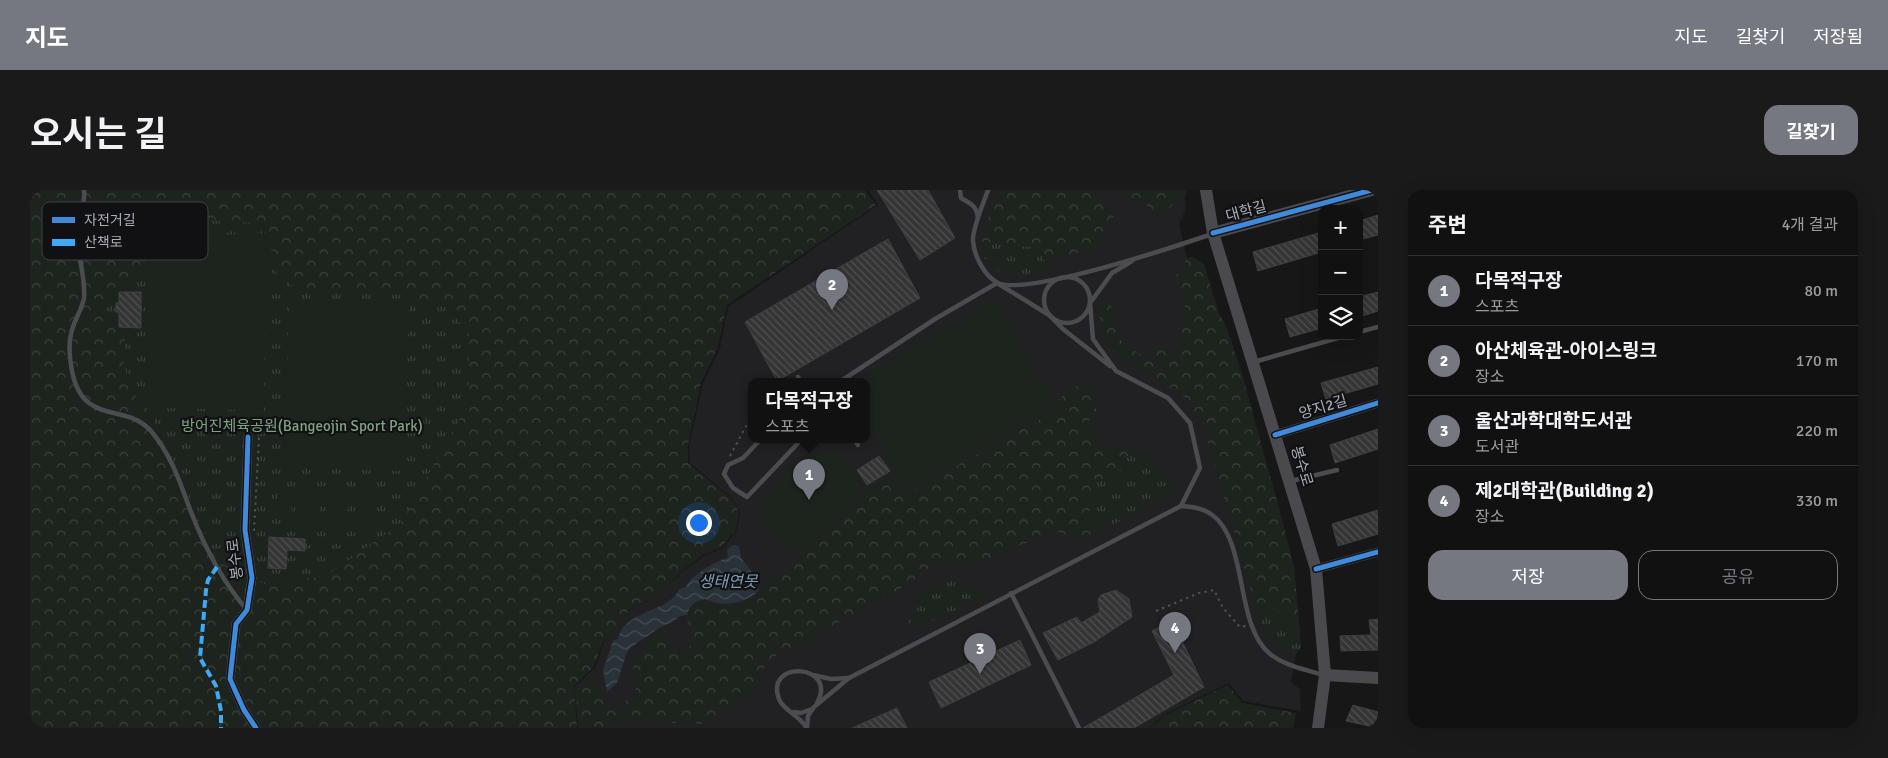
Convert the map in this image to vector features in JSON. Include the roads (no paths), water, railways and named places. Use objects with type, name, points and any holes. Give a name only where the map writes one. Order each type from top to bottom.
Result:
[{"type":"main road","name":"봉수로","points":[[1206,190],[1213,233],[1316,569],[1325,675],[1318,728]]},
{"type":"main road","name":"대학길","points":[[1213,233],[1372,190]]},
{"type":"main road","points":[[1325,675],[1378,678]]},
{"type":"street","name":"양지2길","points":[[1275,435],[1378,404]]},
{"type":"street","name":"봉수로","points":[[248,436],[245,530],[252,578],[247,610],[236,624],[230,679],[244,710],[256,728]]},
{"type":"street","points":[[1316,569],[1378,552]]},
{"type":"lane","points":[[960,190],[960,198],[972,204],[977,210],[978,222]]},
{"type":"lane","points":[[988,190],[972,240],[982,267],[997,282],[1062,323],[1077,321],[1088,311],[1090,303],[1112,273],[1132,261],[1213,233]]},
{"type":"lane","points":[[80,260],[84,299],[70,335],[72,372],[78,390],[87,402],[96,408],[133,420],[149,429],[159,441],[179,476],[206,545],[227,586],[247,610]]},
{"type":"lane","points":[[794,712],[801,713],[814,707],[849,678],[1181,506],[1200,468],[1190,423],[1168,398],[1116,371],[1063,329],[1049,315],[1044,301],[1045,293],[1054,281],[1108,264],[1132,261]]},
{"type":"lane","points":[[846,378],[926,325],[997,282],[1015,286],[1062,278],[1077,279],[1088,290],[1092,339],[1116,371]]},
{"type":"lane","points":[[1363,331],[1378,327]]},
{"type":"lane","points":[[1253,362],[1331,340]]},
{"type":"lane","points":[[757,443],[743,458],[728,465],[724,474],[733,488],[747,497],[798,443]]},
{"type":"lane","points":[[1289,482],[1336,470]]},
{"type":"lane","points":[[1181,506],[1210,514],[1224,527],[1231,543],[1257,639],[1269,653],[1286,664],[1325,675]]},
{"type":"lane","points":[[1011,593],[1079,728]]},
{"type":"lane","points":[[813,675],[820,687],[821,694],[808,716],[807,728],[794,712],[782,704],[778,690],[779,683],[783,678],[794,671],[801,670],[831,679],[849,678]]},
{"type":"water","name":"생태연못","points":[[733,545],[739,546],[741,558],[750,569],[759,590],[747,599],[733,603],[711,602],[705,599],[695,602],[687,615],[680,616],[671,623],[662,626],[630,648],[617,683],[607,692],[603,670],[613,641],[618,639],[622,629],[638,616],[667,603],[679,589],[686,587],[704,569],[728,557],[727,550]]},
{"type":"place","name":"아산체육관-아이스링크","points":[[832,310]]},
{"type":"place","name":"다목적구장","points":[[809,500]]},
{"type":"place","name":"제2대학관(Building 2)","points":[[1175,653]]},
{"type":"place","name":"울산과학대학도서관","points":[[980,674]]},
{"type":"park label","name":"방어진체육공원(Bangeojin Sport Park)","points":[[302,426]]}]
